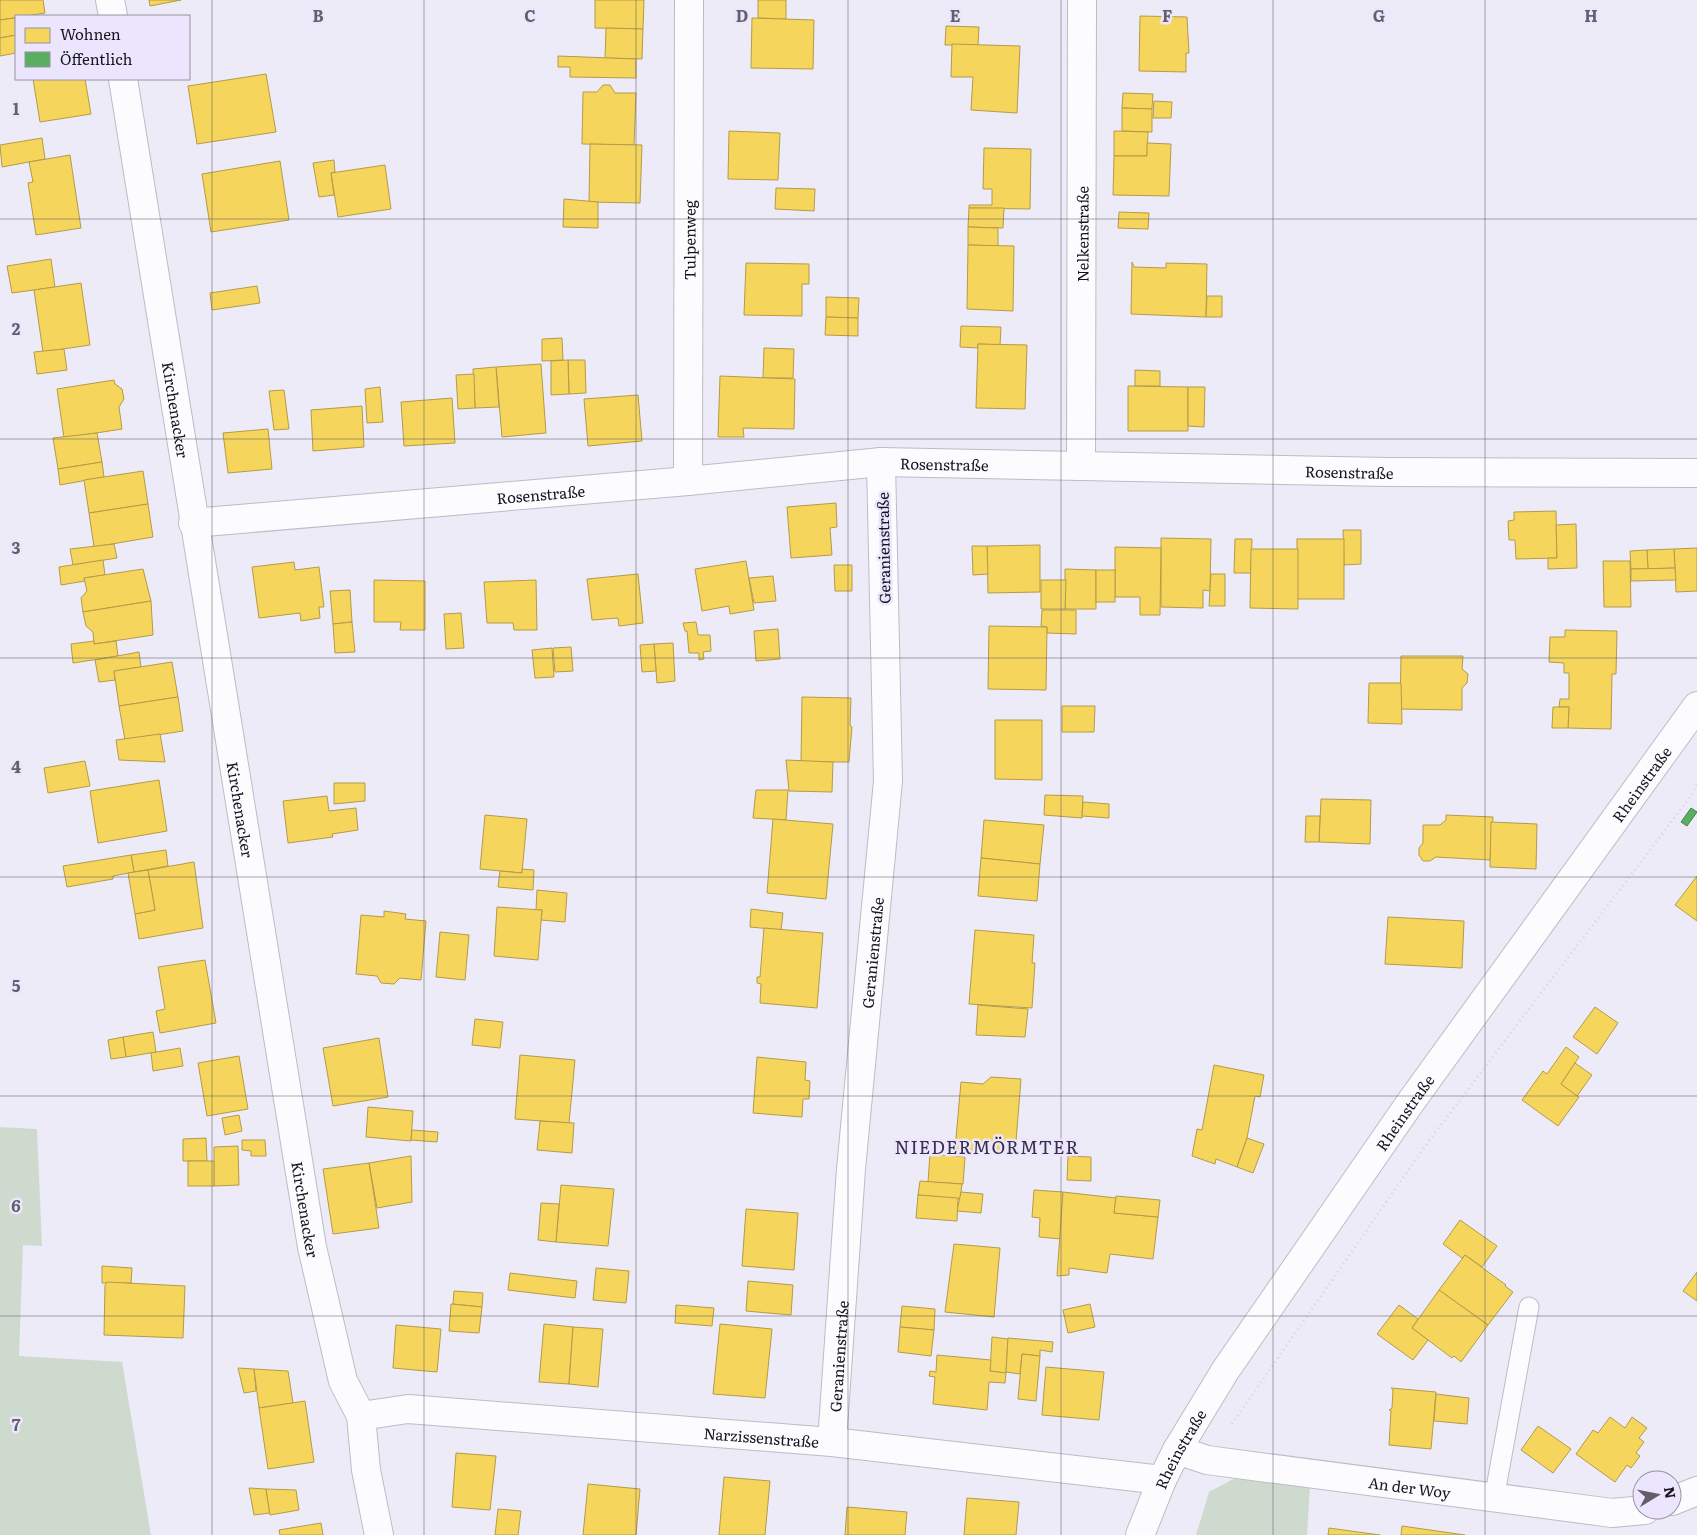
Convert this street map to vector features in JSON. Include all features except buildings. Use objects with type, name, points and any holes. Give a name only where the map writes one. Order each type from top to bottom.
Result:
[{"type":"street","points":[[110,0],[113,15]]},
{"type":"street","name":"Tulpenweg","points":[[688,481],[689,0]]},
{"type":"street","name":"Nelkenstraße","points":[[1081,466],[1082,0]]},
{"type":"street","name":"Kirchenacker","points":[[123,80],[193,523],[312,1247],[343,1381],[360,1416],[366,1470],[379,1535]]},
{"type":"street","name":"Rosenstraße","points":[[193,523],[688,481],[881,462],[1388,472],[1697,473]]},
{"type":"street","name":"Geranienstraße","points":[[832,1442],[851,1169],[888,781],[881,462]]},
{"type":"street","name":"Rheinstraße","points":[[1140,1535],[1162,1480],[1177,1450],[1225,1371],[1410,1103],[1697,706]]},
{"type":"street","name":"Narzissenstraße","points":[[360,1416],[408,1409],[832,1442],[1162,1480]]},
{"type":"street","name":"An der Woy","points":[[1177,1450],[1207,1460],[1494,1499],[1612,1513],[1632,1511]]},
{"type":"street","points":[[1682,1497],[1697,1490]]},
{"type":"lane","points":[[1494,1499],[1529,1307]]},
{"type":"path","points":[[1207,1460],[1428,1142],[1691,796],[1697,783]]},
{"type":"shaded area","points":[[0,1127],[37,1129],[42,1246],[23,1245],[19,1356],[122,1362],[151,1535],[0,1535]]},
{"type":"shaded area","points":[[1237,1477],[1310,1487],[1307,1535],[1196,1535],[1209,1492]]},
{"type":"district","name":"NIEDERMÖRMTER","points":[[987,1146]]}]
